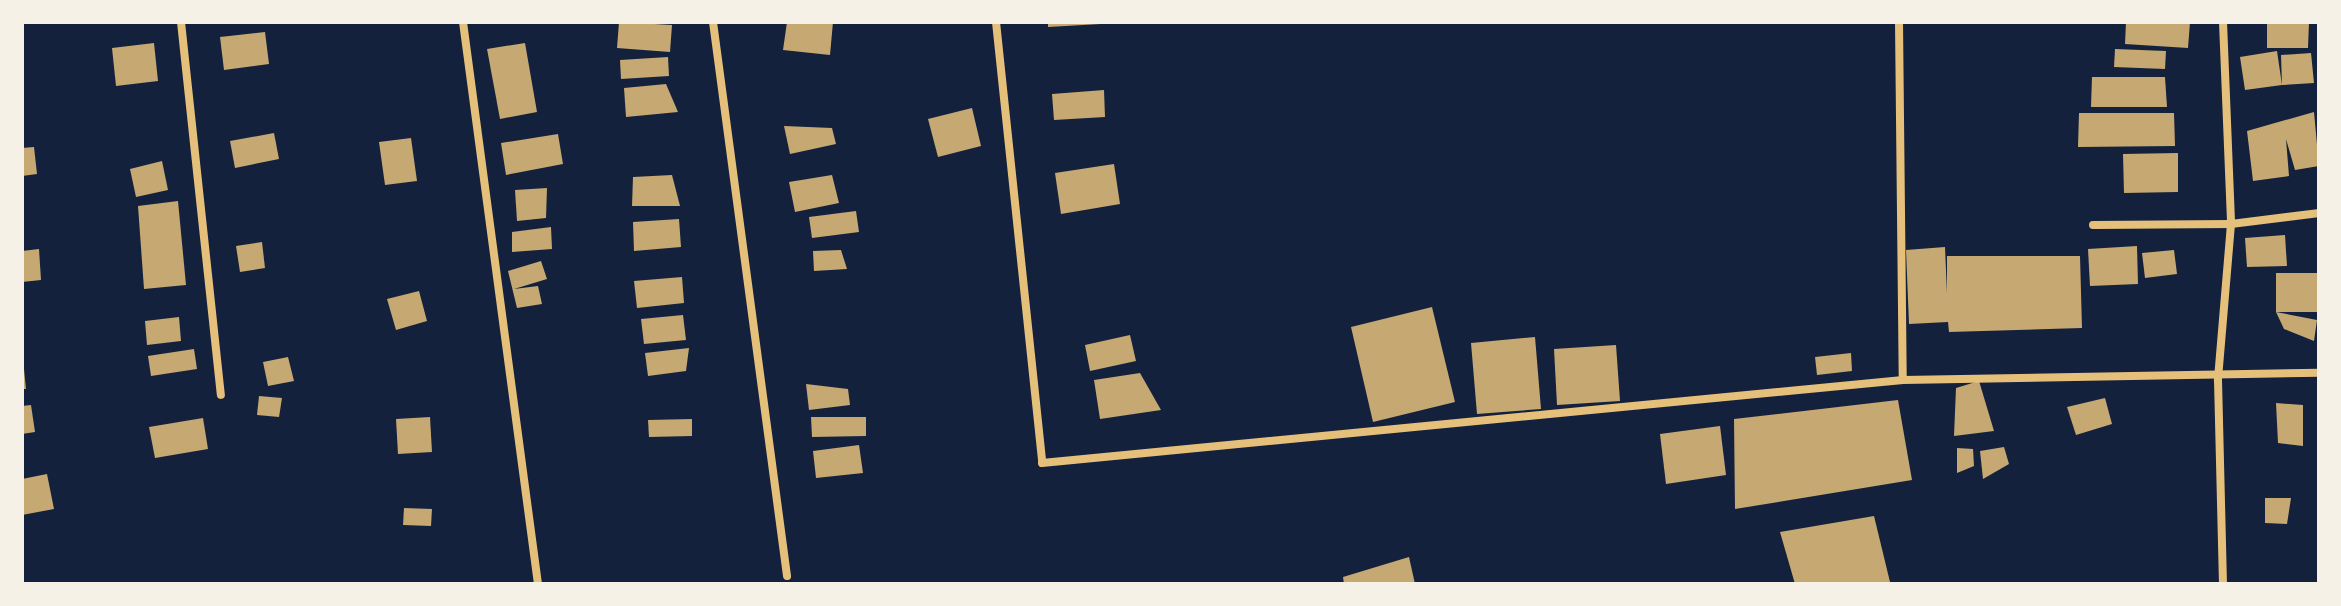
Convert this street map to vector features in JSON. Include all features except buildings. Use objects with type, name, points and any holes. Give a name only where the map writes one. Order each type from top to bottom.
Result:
[{"type":"street","points":[[181,22],[221,395]]},
{"type":"street","points":[[463,22],[538,584]]},
{"type":"street","points":[[713,22],[787,576]]},
{"type":"street","points":[[996,22],[1042,463],[1903,380],[2218,380],[2319,373]]},
{"type":"street","points":[[1899,22],[1903,380]]},
{"type":"street","points":[[2223,22],[2231,224],[2218,380],[2223,584]]},
{"type":"street","points":[[2093,225],[2231,224],[2319,213]]}]
